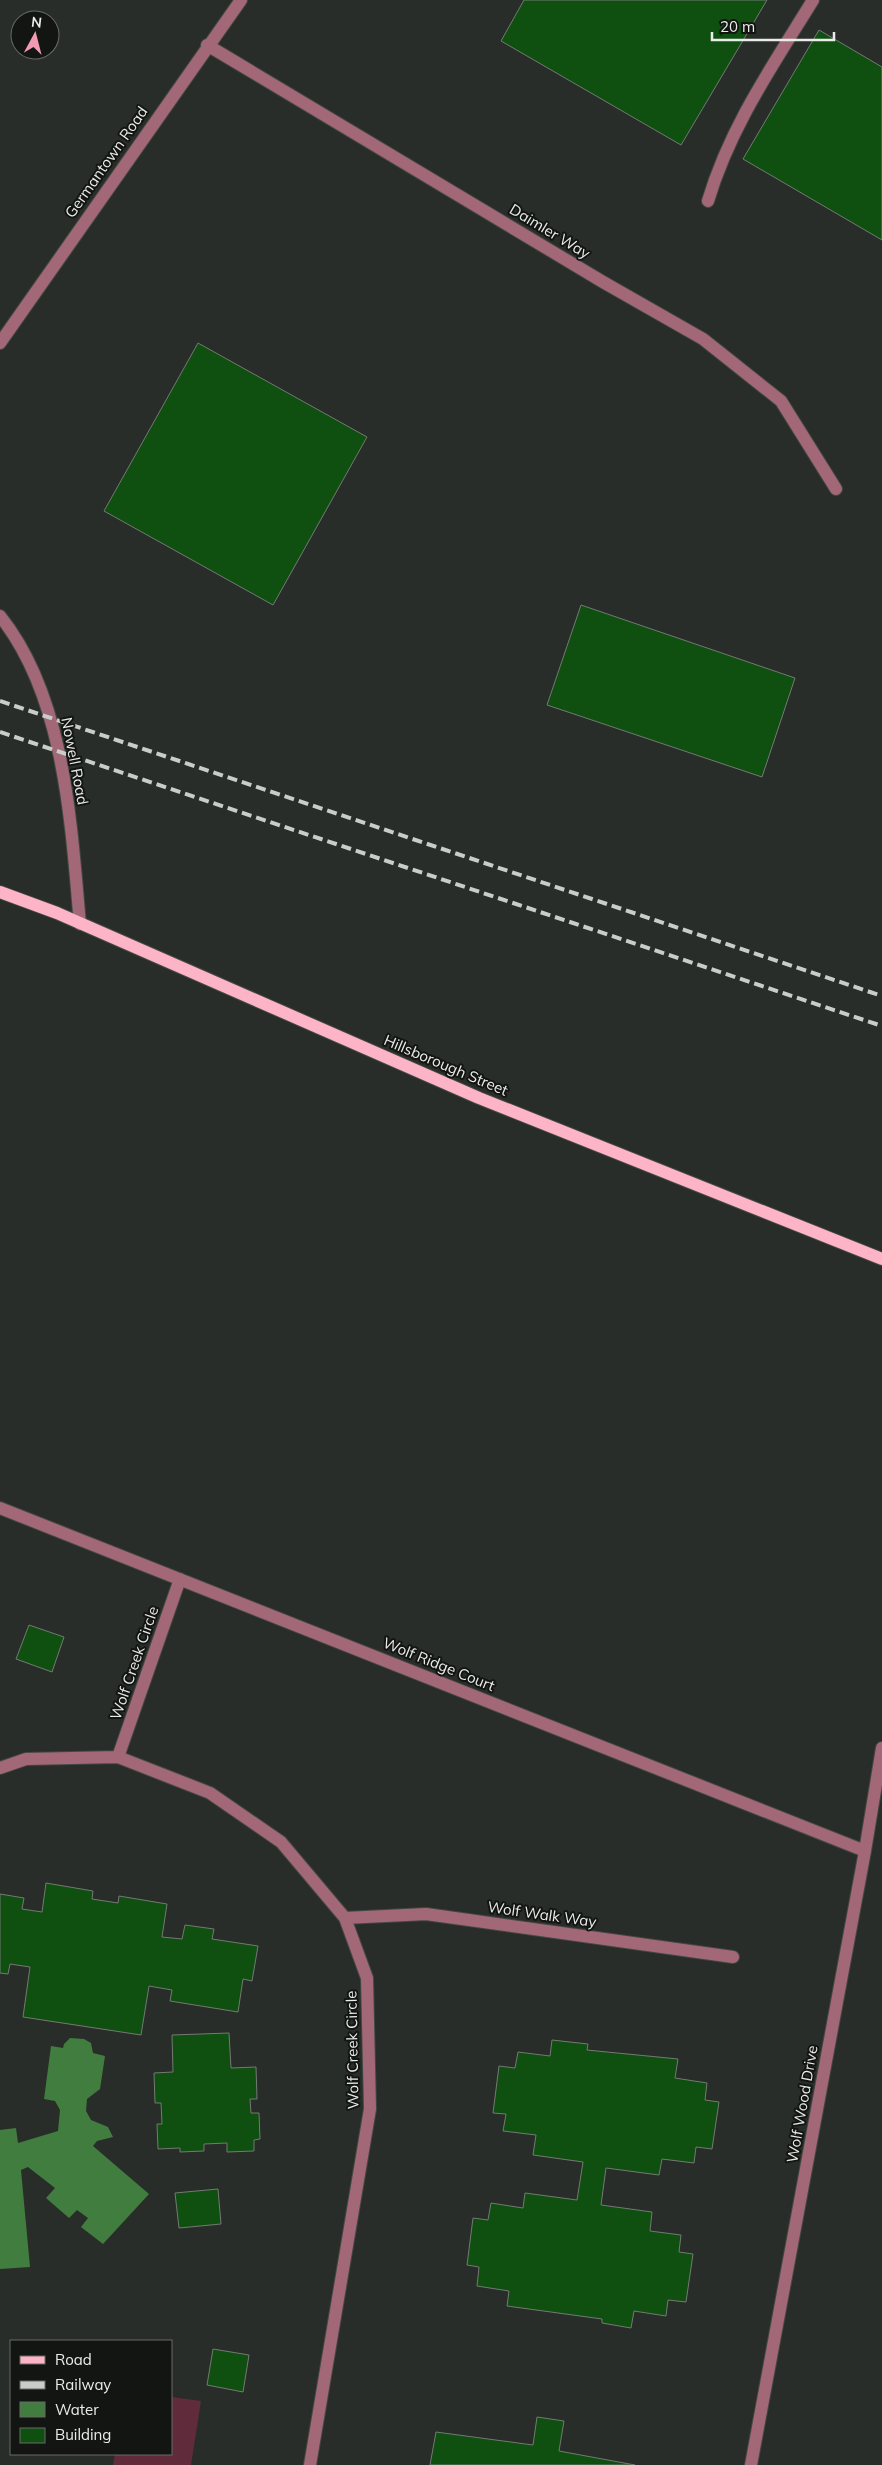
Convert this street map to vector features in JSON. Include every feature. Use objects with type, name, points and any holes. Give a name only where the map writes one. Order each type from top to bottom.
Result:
[{"type":"main road","name":"Hillsborough Street","points":[[0,892],[80,924],[479,1098],[882,1259]]},
{"type":"street","name":"Germantown Road","points":[[0,343],[241,0]]},
{"type":"street","points":[[708,202],[717,171],[748,103],[813,0]]},
{"type":"street","name":"Daimler Way","points":[[207,46],[703,339],[780,401],[836,489]]},
{"type":"street","name":"Nowell Road","points":[[0,616],[23,648],[33,669],[50,718],[73,837],[80,924]]},
{"type":"street","name":"Wolf Ridge Court","points":[[0,1508],[865,1850]]},
{"type":"street","name":"Wolf Creek Circle","points":[[118,1757],[180,1580]]},
{"type":"street","name":"Wolf Wood Drive","points":[[751,2465],[865,1850],[882,1748]]},
{"type":"street","name":"Wolf Creek Circle","points":[[0,1768],[26,1759],[118,1757],[210,1793],[280,1842],[345,1918],[367,1978],[370,2109],[310,2465]]},
{"type":"street","name":"Wolf Walk Way","points":[[345,1918],[426,1914],[733,1957]]},
{"type":"shaded area","points":[[172,2397],[201,2401],[191,2465],[113,2465],[115,2455],[172,2455]]},
{"type":"water","points":[[70,2038],[84,2039],[91,2043],[93,2053],[105,2056],[100,2089],[87,2099],[86,2111],[91,2120],[108,2127],[113,2137],[97,2141],[93,2146],[149,2194],[103,2244],[81,2227],[88,2218],[77,2210],[69,2218],[46,2198],[55,2188],[28,2167],[21,2170],[30,2267],[0,2269],[0,2130],[16,2128],[18,2143],[58,2131],[60,2110],[55,2101],[44,2099],[51,2046],[63,2048]]},
{"type":"building","points":[[524,0],[767,0],[681,145],[501,41]]},
{"type":"building","points":[[819,30],[882,67],[882,240],[743,159]]},
{"type":"building","points":[[198,343],[367,437],[273,605],[104,511]]},
{"type":"building","points":[[581,605],[795,678],[762,777],[547,705]]},
{"type":"building","points":[[29,1625],[64,1637],[52,1672],[16,1659]]},
{"type":"building","points":[[46,1883],[93,1891],[92,1899],[118,1903],[119,1896],[167,1904],[162,1937],[182,1939],[185,1925],[214,1929],[212,1939],[258,1946],[252,1981],[243,1979],[238,2012],[170,2001],[172,1990],[149,1986],[141,2035],[23,2017],[30,1967],[10,1964],[8,1974],[0,1973],[0,1894],[24,1898],[22,1909],[42,1912]]},
{"type":"building","points":[[229,2033],[231,2068],[256,2067],[257,2099],[250,2099],[251,2113],[259,2113],[260,2139],[254,2140],[254,2151],[227,2152],[227,2143],[204,2144],[204,2151],[180,2152],[180,2148],[158,2149],[157,2124],[162,2124],[161,2103],[155,2103],[154,2073],[173,2072],[172,2035]]},
{"type":"building","points":[[552,2040],[588,2044],[587,2050],[678,2059],[675,2078],[707,2083],[705,2100],[719,2102],[712,2149],[696,2147],[694,2163],[662,2159],[659,2175],[606,2168],[601,2205],[652,2212],[650,2231],[681,2235],[679,2252],[693,2254],[686,2302],[668,2300],[666,2316],[634,2311],[631,2328],[602,2323],[602,2319],[507,2306],[509,2291],[477,2286],[479,2267],[467,2265],[473,2218],[488,2220],[491,2203],[523,2208],[525,2193],[577,2200],[583,2162],[533,2155],[536,2135],[503,2131],[506,2114],[493,2113],[499,2066],[515,2068],[518,2052],[550,2056]]},
{"type":"building","points":[[218,2189],[221,2224],[179,2228],[175,2193]]},
{"type":"building","points":[[213,2349],[249,2355],[243,2392],[207,2385]]},
{"type":"building","points":[[537,2417],[564,2421],[559,2451],[635,2465],[430,2465],[436,2432],[533,2445]]},
{"type":"railway","points":[[0,701],[882,996]]},
{"type":"railway","points":[[0,732],[882,1026]]}]
